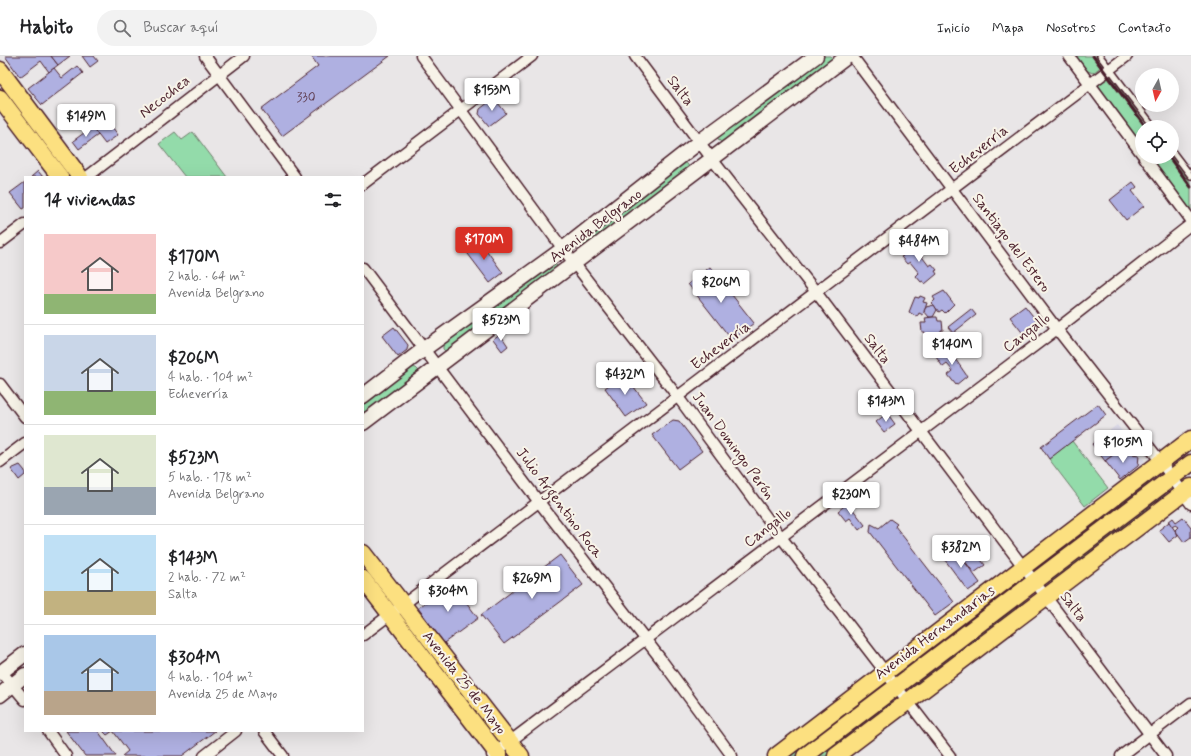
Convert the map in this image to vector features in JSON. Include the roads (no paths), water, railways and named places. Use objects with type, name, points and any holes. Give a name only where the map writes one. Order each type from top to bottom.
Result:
[{"type":"main road","name":"Avenida Belgrano","points":[[364,395],[424,349],[563,249],[699,142],[816,56]]},
{"type":"main road","name":"Avenida Belgrano","points":[[364,422],[848,56]]},
{"type":"main road","points":[[0,70],[79,176]]},
{"type":"main road","points":[[0,98],[59,176]]},
{"type":"main road","name":"Avenida Hernandarias","points":[[776,756],[886,670],[1024,567],[1191,439]]},
{"type":"main road","name":"Avenida Hernandarias","points":[[805,756],[1191,463]]},
{"type":"main road","points":[[836,756],[1046,596],[1188,495]]},
{"type":"main road","name":"Avenida 25 de Mayo","points":[[364,555],[396,610],[495,755]]},
{"type":"main road","name":"Avenida 25 de Mayo","points":[[364,580],[396,610],[510,741],[520,756]]},
{"type":"main road","points":[[0,672],[24,655]]},
{"type":"main road","points":[[0,695],[24,677]]},
{"type":"street","points":[[205,56],[220,74],[294,176]]},
{"type":"street","name":"Necochea","points":[[88,176],[244,56]]},
{"type":"street","name":"Juan Domingo Perón","points":[[421,56],[563,249],[678,397],[782,537],[886,670],[950,756]]},
{"type":"street","points":[[364,183],[532,56]]},
{"type":"street","name":"Salta","points":[[635,56],[712,159],[816,292],[1166,756]]},
{"type":"street","name":"Santiago del Estero","points":[[852,56],[1057,329],[1172,477],[1188,495]]},
{"type":"street","points":[[1069,56],[1135,145]]},
{"type":"street","name":"Echeverría","points":[[364,634],[1127,56]]},
{"type":"street","points":[[1149,164],[1191,220]]},
{"type":"street","name":"Cangallo","points":[[495,755],[510,741],[1057,329],[1191,224]]},
{"type":"street","points":[[0,243],[24,225]]},
{"type":"street","name":"Julio Argentino Roca","points":[[364,269],[732,756]]},
{"type":"street","points":[[0,384],[24,416]]},
{"type":"street","points":[[0,462],[24,444]]},
{"type":"street","points":[[0,672],[13,684],[24,699]]},
{"type":"street","points":[[1121,756],[1191,703]]},
{"type":"street","points":[[49,732],[66,756]]},
{"type":"street","points":[[204,756],[235,732]]},
{"type":"street","points":[[265,732],[283,756]]},
{"type":"lane","points":[[1100,56],[1149,120]]},
{"type":"lane","points":[[1179,160],[1191,176]]},
{"type":"railway","points":[[1093,56],[1141,120]]},
{"type":"railway","points":[[1174,164],[1191,187]]}]
